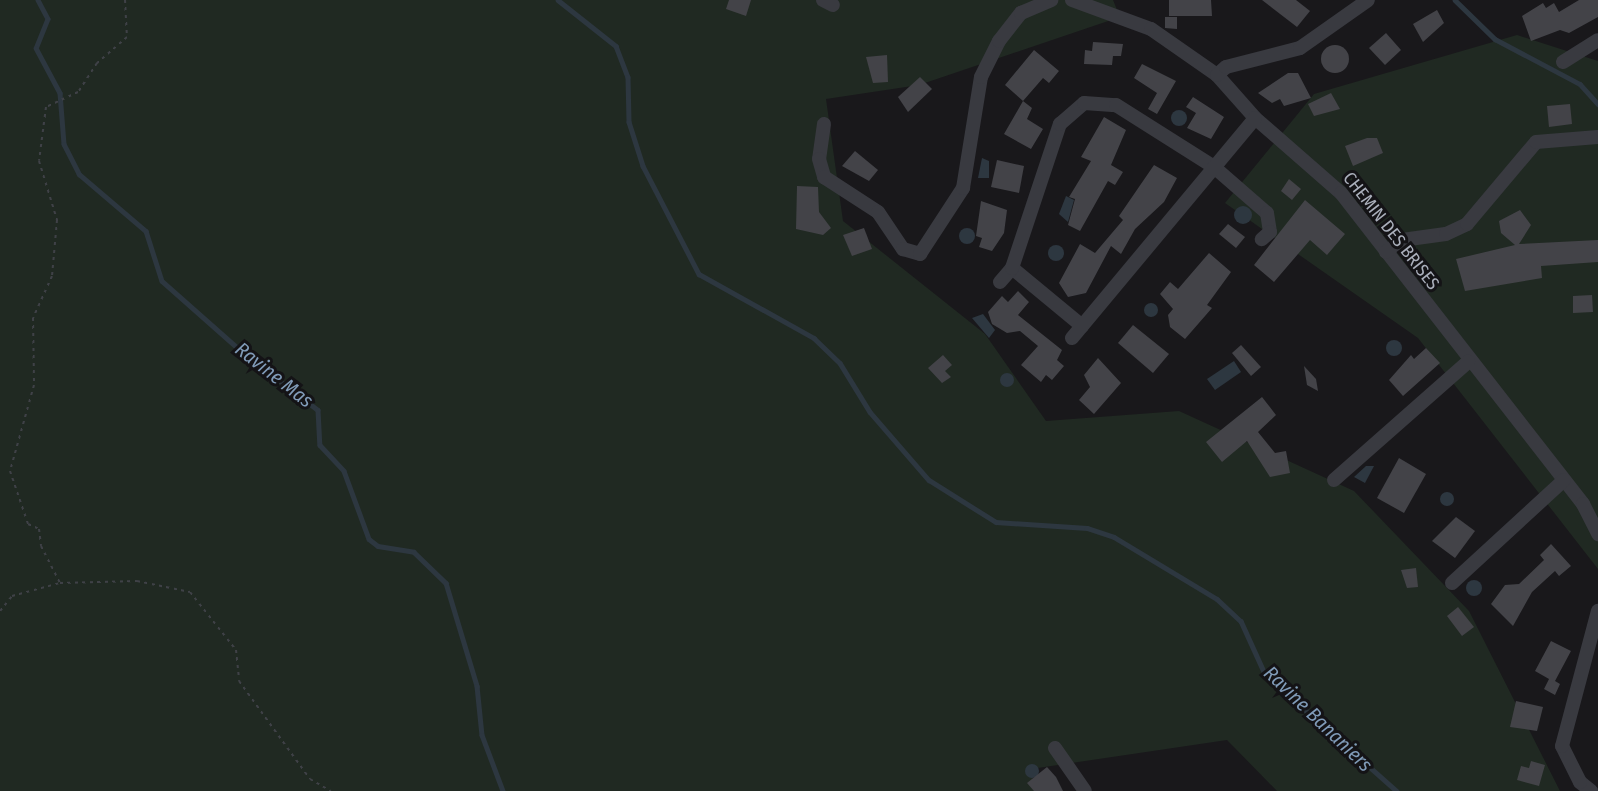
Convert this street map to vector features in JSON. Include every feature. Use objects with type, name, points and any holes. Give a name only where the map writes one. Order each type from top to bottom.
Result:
[{"type":"street","points":[[824,124],[819,159],[824,177],[878,212],[903,249],[921,254],[963,189],[981,77],[999,41],[1021,13],[1051,0]]},
{"type":"street","name":"CHEMIN DES BRISES","points":[[1072,0],[1115,6],[1217,75],[1255,118],[1341,193],[1468,362],[1564,480],[1598,534]]},
{"type":"street","points":[[1217,75],[1226,67],[1300,48],[1368,0]]},
{"type":"street","points":[[1563,62],[1598,40]]},
{"type":"street","points":[[1000,282],[1012,268],[1056,132],[1065,116],[1084,103],[1116,105],[1214,167],[1267,213],[1270,232],[1262,239]]},
{"type":"street","points":[[1072,338],[1255,118]]},
{"type":"street","points":[[1386,252],[1402,240],[1446,234],[1467,224],[1536,142],[1598,137]]},
{"type":"street","points":[[1012,268],[1082,326]]},
{"type":"street","points":[[1334,480],[1468,362]]},
{"type":"street","points":[[1452,583],[1564,480]]},
{"type":"street","points":[[1591,791],[1580,782],[1562,746],[1598,611]]},
{"type":"street","points":[[1055,748],[1085,791]]},
{"type":"path","points":[[60,583],[41,546],[39,529],[28,524],[10,471],[34,385],[33,318],[52,276],[57,220],[39,161],[46,107],[78,92],[97,63],[127,37],[125,0]]},
{"type":"path","points":[[0,611],[12,596],[60,583],[137,581],[190,592],[236,650],[239,681],[310,779],[331,791]]},
{"type":"shaded area","points":[[0,0],[1113,0],[1120,17],[919,85],[826,99],[843,221],[985,334],[1046,421],[1179,411],[1354,491],[1469,611],[1560,791],[1277,791],[1227,740],[1031,769],[1035,791],[0,791]]},
{"type":"shaded area","points":[[1517,35],[1598,61],[1598,569],[1418,338],[1225,203],[1314,94]]},
{"type":"shaded area","points":[[1179,110],[1187,118],[1179,126],[1171,118]]},
{"type":"shaded area","points":[[982,158],[989,161],[989,178],[978,178]]},
{"type":"shaded area","points":[[1066,196],[1074,200],[1068,222],[1059,214]]},
{"type":"shaded area","points":[[1239,206],[1247,206],[1252,211],[1250,222],[1239,224],[1234,219],[1234,211]]},
{"type":"shaded area","points":[[967,228],[975,236],[967,244],[959,236]]},
{"type":"shaded area","points":[[1053,245],[1059,245],[1064,253],[1062,259],[1053,261],[1048,256],[1048,250]]},
{"type":"shaded area","points":[[1151,303],[1156,305],[1158,310],[1156,315],[1151,317],[1146,315],[1144,310],[1146,305]]},
{"type":"shaded area","points":[[983,314],[995,330],[989,338],[972,318]]},
{"type":"shaded area","points":[[1391,340],[1397,340],[1402,348],[1400,354],[1391,356],[1386,351],[1386,345]]},
{"type":"shaded area","points":[[1234,361],[1241,372],[1215,390],[1207,379]]},
{"type":"shaded area","points":[[1004,373],[1010,373],[1014,380],[1010,387],[1004,387],[1000,383],[1000,377]]},
{"type":"shaded area","points":[[1366,466],[1374,466],[1365,483],[1354,477]]},
{"type":"shaded area","points":[[1444,492],[1450,492],[1454,499],[1450,506],[1444,506],[1440,502],[1440,496]]},
{"type":"shaded area","points":[[1474,580],[1482,588],[1474,596],[1466,588]]},
{"type":"shaded area","points":[[1029,764],[1035,764],[1039,771],[1035,778],[1029,778],[1025,774],[1025,768]]},
{"type":"building","points":[[729,0],[751,0],[746,16],[726,9]]},
{"type":"building","points":[[1169,0],[1211,0],[1212,16],[1169,16]]},
{"type":"building","points":[[1262,0],[1296,0],[1310,11],[1297,27]]},
{"type":"building","points":[[1579,0],[1598,0],[1598,17],[1569,33],[1560,30],[1531,41],[1522,16],[1543,3],[1546,8],[1554,3],[1559,12]]},
{"type":"building","points":[[1437,10],[1444,23],[1423,42],[1413,24]]},
{"type":"building","points":[[1165,17],[1177,17],[1177,29],[1165,28]]},
{"type":"building","points":[[1386,33],[1401,50],[1385,65],[1369,48]]},
{"type":"building","points":[[1093,42],[1123,44],[1121,56],[1113,56],[1112,65],[1084,64],[1085,50],[1092,51]]},
{"type":"building","points":[[1335,45],[1345,49],[1349,59],[1345,69],[1335,73],[1325,69],[1321,59],[1325,49]]},
{"type":"building","points":[[1034,50],[1059,71],[1049,83],[1043,78],[1023,101],[1005,85]]},
{"type":"building","points":[[887,55],[888,82],[873,83],[866,57]]},
{"type":"building","points":[[1142,64],[1176,81],[1157,114],[1148,109],[1157,93],[1134,78]]},
{"type":"building","points":[[1288,73],[1298,73],[1311,98],[1284,106],[1280,99],[1272,103],[1258,93]]},
{"type":"building","points":[[920,77],[932,89],[908,112],[898,97]]},
{"type":"building","points":[[1331,93],[1340,109],[1314,116],[1308,104]]},
{"type":"building","points":[[1193,97],[1224,117],[1211,139],[1187,128],[1196,113],[1186,107]]},
{"type":"building","points":[[1023,101],[1032,108],[1027,119],[1043,129],[1031,149],[1004,134]]},
{"type":"building","points":[[1570,104],[1572,124],[1549,127],[1547,106]]},
{"type":"building","points":[[1104,117],[1126,130],[1111,165],[1123,172],[1115,185],[1108,181],[1080,231],[1068,225],[1075,199],[1069,197],[1091,161],[1081,157]]},
{"type":"building","points":[[1367,138],[1377,138],[1383,153],[1353,166],[1345,146]]},
{"type":"building","points":[[855,151],[878,170],[869,181],[842,166]]},
{"type":"building","points":[[997,160],[1024,166],[1019,193],[991,187]]},
{"type":"building","points":[[1154,165],[1177,178],[1164,202],[1135,229],[1121,254],[1111,246],[1086,293],[1068,297],[1059,283],[1080,244],[1095,253],[1123,220],[1119,216]]},
{"type":"building","points":[[1289,179],[1301,189],[1292,200],[1281,191]]},
{"type":"building","points":[[797,186],[818,187],[819,212],[831,228],[823,235],[796,229]]},
{"type":"building","points":[[1305,200],[1345,234],[1327,255],[1310,240],[1274,282],[1254,265]]},
{"type":"building","points":[[981,201],[1007,210],[1004,233],[992,251],[979,247],[982,238],[976,236]]},
{"type":"building","points":[[1520,210],[1531,225],[1519,244],[1598,240],[1598,262],[1541,266],[1542,278],[1465,291],[1456,259],[1515,245],[1501,233],[1499,221]]},
{"type":"building","points":[[1228,224],[1245,237],[1236,248],[1219,234]]},
{"type":"building","points":[[864,228],[872,249],[852,256],[843,235]]},
{"type":"building","points":[[1209,253],[1231,272],[1207,305],[1212,308],[1185,339],[1170,327],[1168,315],[1173,309],[1160,294],[1170,282],[1178,289]]},
{"type":"building","points":[[1018,291],[1029,302],[1018,315],[1062,350],[1057,360],[1064,366],[1052,380],[1046,375],[1041,382],[1021,365],[1038,346],[1020,331],[1007,333],[992,324],[988,312],[1002,296],[1008,302]]},
{"type":"building","points":[[1592,295],[1593,312],[1573,313],[1573,296]]},
{"type":"building","points":[[1133,325],[1169,354],[1153,373],[1118,343]]},
{"type":"building","points":[[1241,345],[1261,367],[1251,376],[1232,353]]},
{"type":"building","points":[[1426,348],[1440,363],[1403,396],[1389,380],[1411,355],[1414,359]]},
{"type":"building","points":[[943,355],[952,365],[945,371],[951,377],[942,383],[928,368]]},
{"type":"building","points":[[1098,358],[1121,383],[1094,414],[1079,400],[1090,387],[1084,375]]},
{"type":"building","points":[[1304,366],[1316,379],[1318,391],[1307,385]]},
{"type":"building","points":[[1262,397],[1276,415],[1258,432],[1275,453],[1286,451],[1290,473],[1270,477],[1247,441],[1222,462],[1206,442]]},
{"type":"building","points":[[1399,458],[1426,474],[1404,513],[1377,498]]},
{"type":"building","points":[[1456,517],[1475,531],[1455,558],[1432,541]]},
{"type":"building","points":[[1551,544],[1571,566],[1559,576],[1555,571],[1532,592],[1513,626],[1491,604],[1505,585],[1519,584],[1544,560],[1540,555]]},
{"type":"building","points":[[1416,568],[1418,587],[1407,588],[1401,570]]},
{"type":"building","points":[[1458,607],[1474,627],[1462,636],[1447,616]]},
{"type":"building","points":[[1551,641],[1571,651],[1555,681],[1560,684],[1555,695],[1544,689],[1549,679],[1535,671]]},
{"type":"building","points":[[1516,701],[1543,707],[1537,731],[1510,727]]},
{"type":"building","points":[[1531,761],[1545,765],[1539,786],[1517,780],[1521,766],[1529,768]]},
{"type":"building","points":[[1047,767],[1056,777],[1063,791],[1034,791],[1027,783]]},
{"type":"waterway","name":"Ravine Mas","points":[[38,0],[48,19],[36,48],[60,93],[64,144],[79,174],[146,231],[162,281],[240,350],[318,410],[320,445],[344,471],[369,539],[378,546],[414,552],[446,583],[477,686],[482,735],[503,791]]},
{"type":"waterway","name":"Ravine Bananiers","points":[[558,0],[616,46],[628,77],[629,122],[643,166],[699,274],[814,338],[840,363],[870,412],[929,480],[996,522],[1087,528],[1114,537],[1217,599],[1241,621],[1265,674],[1397,791]]},
{"type":"waterway","points":[[1455,0],[1495,39],[1580,84],[1598,104]]}]
